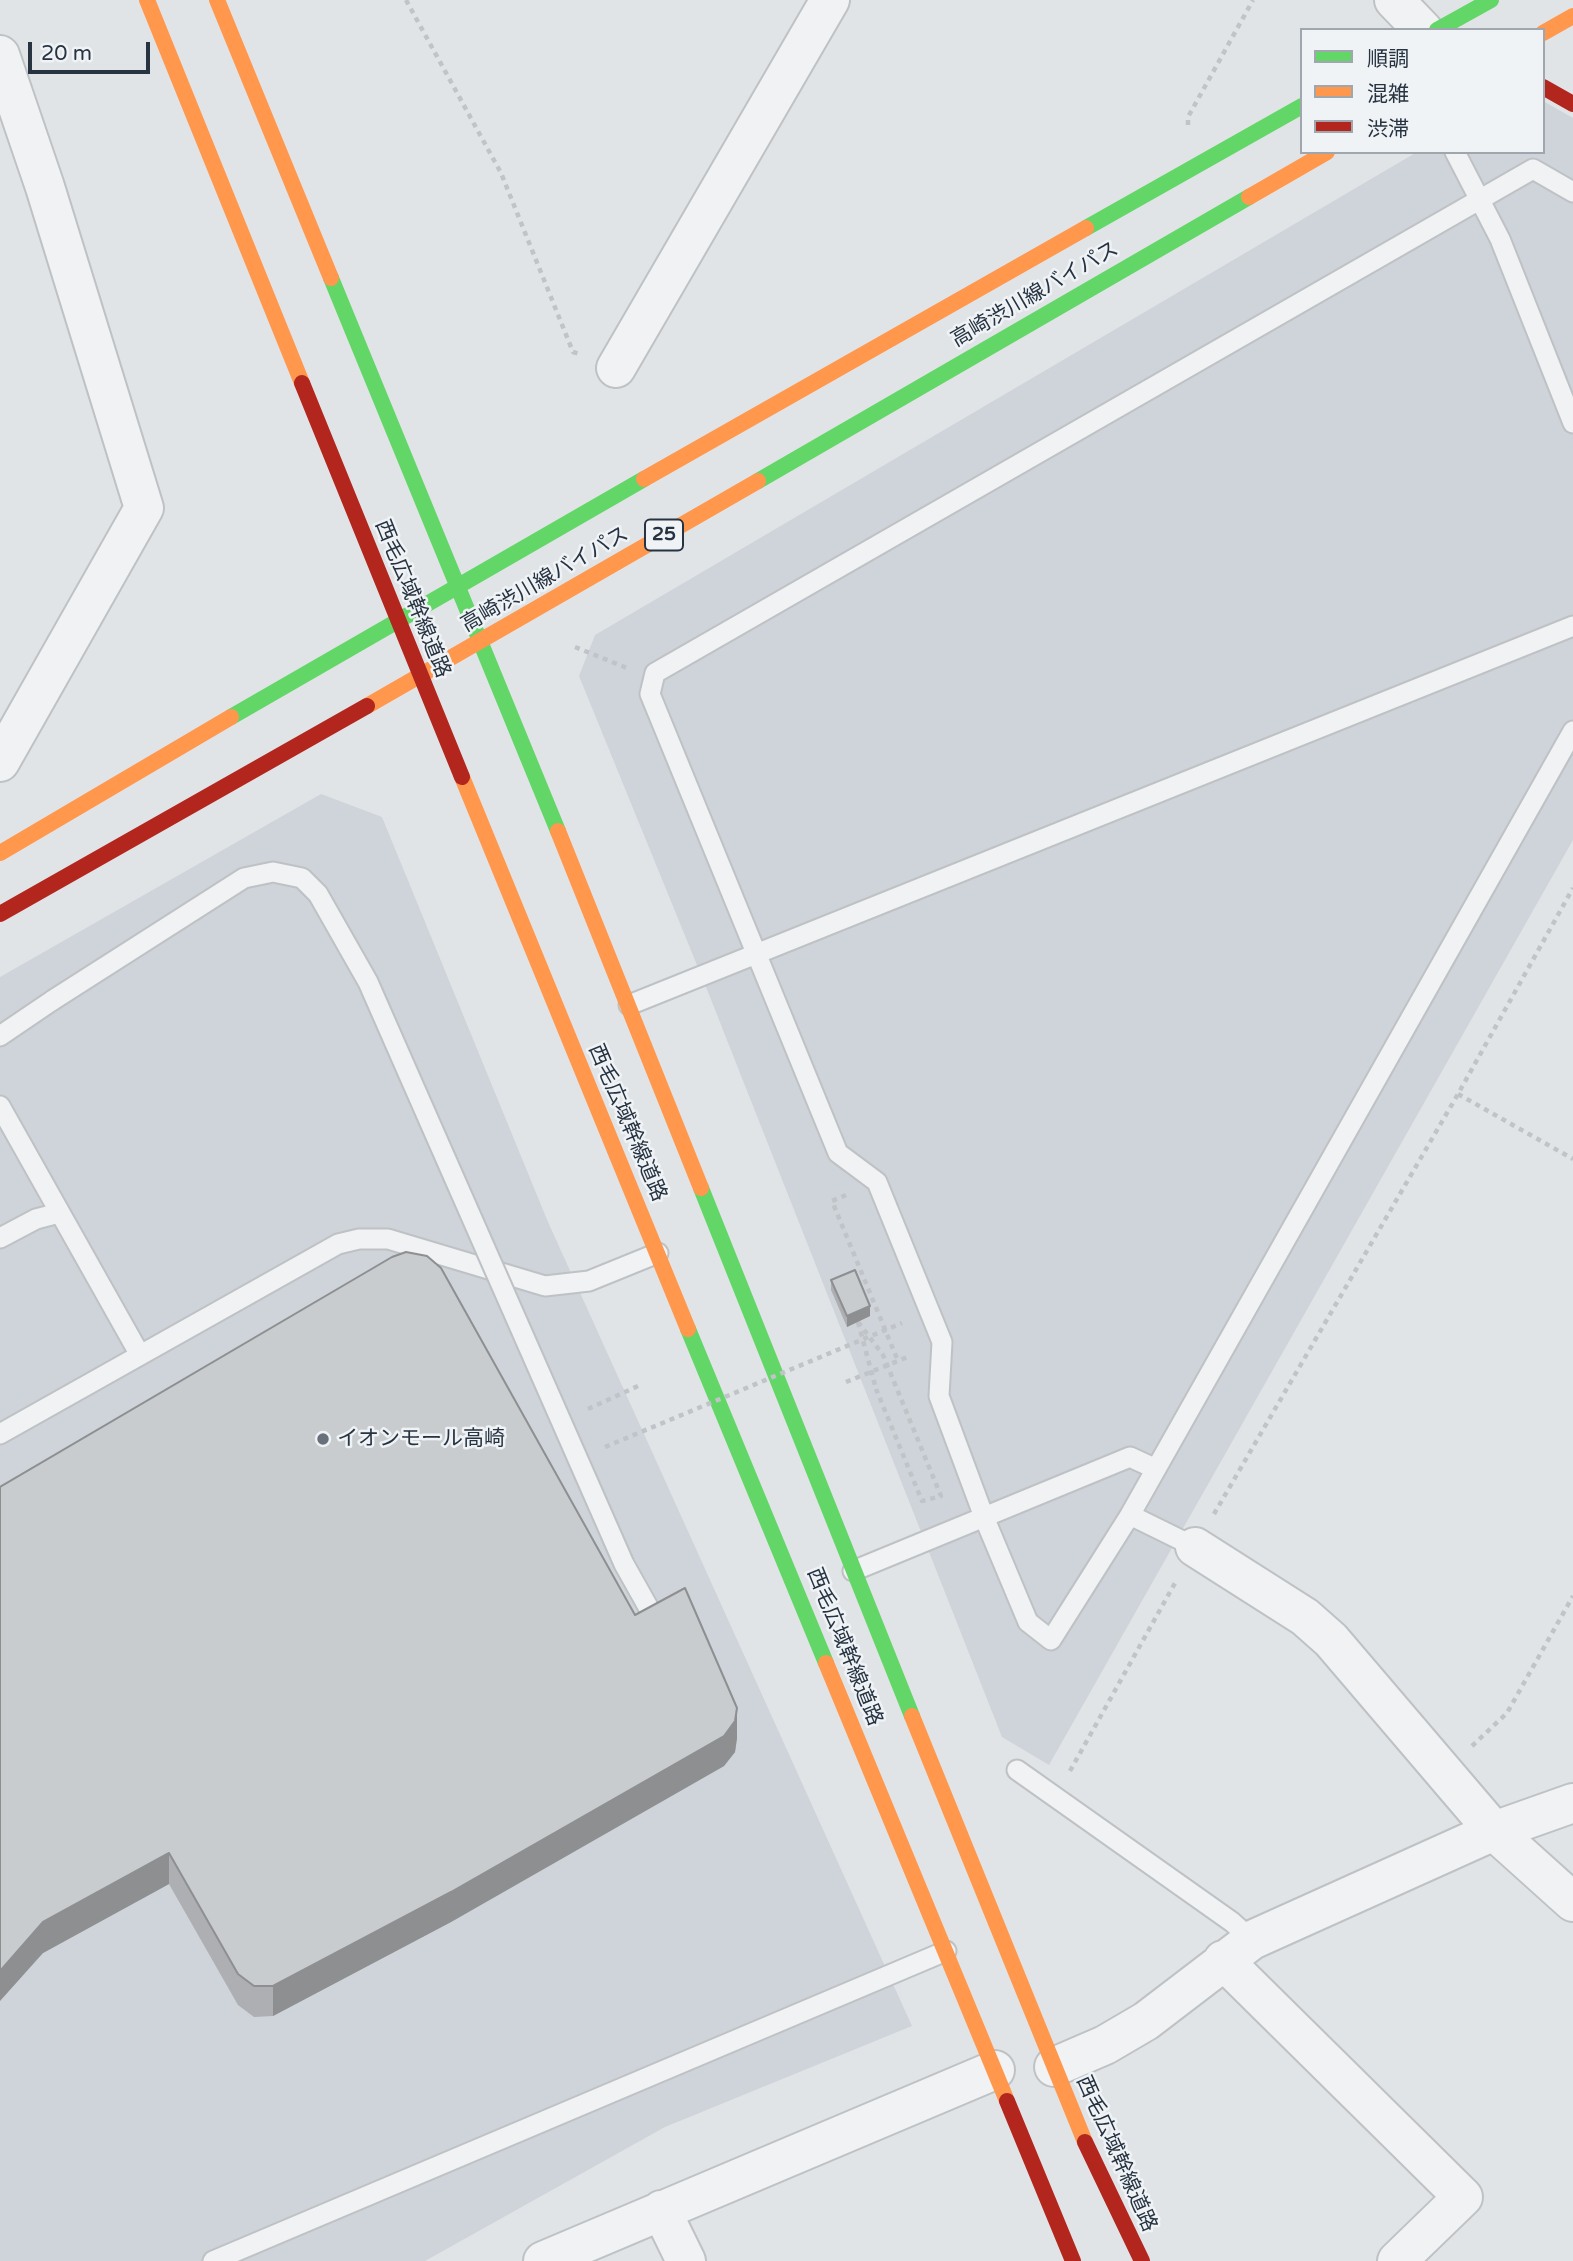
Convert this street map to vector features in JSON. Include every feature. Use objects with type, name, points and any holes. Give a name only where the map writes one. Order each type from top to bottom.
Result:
[{"type":"main road","name":"西毛広域幹線道路","points":[[146,0],[1073,2261]]},
{"type":"main road","name":"西毛広域幹線道路","points":[[216,0],[629,1005],[853,1572],[1054,2067],[1104,2187],[1142,2261]]},
{"type":"main road","points":[[1441,28],[1491,0]]},
{"type":"main road","points":[[1545,32],[1573,16]]},
{"type":"main road","points":[[1545,87],[1573,104]]},
{"type":"main road","name":"高崎渋川線バイパス","points":[[0,853],[455,585],[1300,107]]},
{"type":"main road","name":"高崎渋川線バイパス","points":[[0,914],[480,642],[1324,154]]},
{"type":"street","points":[[616,368],[830,0]]},
{"type":"street","points":[[1394,0],[1402,5],[1421,28]]},
{"type":"street","points":[[0,55],[45,187],[144,508],[0,762]]},
{"type":"street","points":[[1195,1547],[1305,1617],[1331,1640],[1445,1770],[1494,1831],[1573,1902]]},
{"type":"street","points":[[1054,2067],[1105,2045],[1146,2021],[1237,1950],[1494,1831],[1573,1803]]},
{"type":"street","points":[[1237,1950],[1463,2197],[1397,2261]]},
{"type":"street","points":[[543,2261],[995,2070]]},
{"type":"street","points":[[661,2210],[687,2261]]},
{"type":"lane","points":[[1456,154],[1500,239],[1573,423]]},
{"type":"lane","points":[[1573,192],[1533,169],[655,673],[653,678],[650,694],[838,1153],[877,1182],[942,1342],[939,1396],[984,1517],[1028,1622],[1051,1640],[1130,1515],[1573,731]]},
{"type":"lane","points":[[629,1005],[757,956],[1573,626]]},
{"type":"lane","points":[[0,1036],[244,878],[273,872],[302,878],[318,894],[368,982],[624,1564],[661,1631]]},
{"type":"lane","points":[[0,1106],[140,1355]]},
{"type":"lane","points":[[0,1238],[36,1219],[59,1213]]},
{"type":"lane","points":[[0,1434],[338,1244],[359,1239],[388,1239],[545,1286],[589,1281],[658,1253]]},
{"type":"lane","points":[[853,1572],[1130,1457],[1156,1469]]},
{"type":"lane","points":[[1130,1515],[1195,1547]]},
{"type":"lane","points":[[1017,1770],[1054,1799],[1232,1922],[1237,1950]]},
{"type":"lane","points":[[213,2261],[946,1951]]},
{"type":"path","points":[[406,0],[501,173],[573,352],[616,368]]},
{"type":"path","points":[[410,8],[414,0]]},
{"type":"path","points":[[1186,172],[1188,117],[1253,0]]},
{"type":"path","points":[[575,647],[653,678]]},
{"type":"path","points":[[1054,1799],[1195,1547],[1458,1094],[1573,888]]},
{"type":"path","points":[[1458,1094],[1573,1159]]},
{"type":"path","points":[[850,1193],[832,1201],[898,1361]]},
{"type":"path","points":[[858,1322],[870,1337],[883,1355],[941,1496],[922,1502],[876,1389],[858,1322]]},
{"type":"path","points":[[604,1447],[902,1324]]},
{"type":"path","points":[[846,1382],[919,1352]]},
{"type":"path","points":[[1445,1770],[1507,1713],[1573,1596]]},
{"type":"shaded area","points":[[1545,102],[1573,118],[1573,840],[1049,1765],[1002,1737],[710,997],[579,676],[595,635],[1414,154],[1545,154]]},
{"type":"shaded area","name":"イオンモール高崎","points":[[321,794],[382,817],[548,1222],[912,2026],[665,2127],[425,2261],[0,2261],[0,977]]},
{"type":"building","points":[[406,1252],[427,1256],[441,1268],[635,1615],[685,1588],[737,1708],[735,1721],[724,1736],[451,1892],[273,1986],[254,1986],[238,1974],[169,1853],[43,1922],[0,1971],[0,1487],[392,1257]]},
{"type":"building","points":[[855,1270],[870,1306],[847,1316],[831,1280]]},
{"type":"traffic: fast","points":[[1441,28],[1491,0]]},
{"type":"traffic: fast","points":[[1086,228],[1300,107]]},
{"type":"traffic: fast","points":[[758,481],[1249,197]]},
{"type":"traffic: fast","points":[[331,278],[558,831]]},
{"type":"traffic: fast","points":[[231,717],[644,479]]},
{"type":"traffic: fast","points":[[701,1188],[912,1716]]},
{"type":"traffic: fast","points":[[688,1329],[826,1663]]},
{"type":"traffic: slow","points":[[147,0],[302,383]]},
{"type":"traffic: slow","points":[[217,0],[331,278]]},
{"type":"traffic: slow","points":[[1545,32],[1573,16]]},
{"type":"traffic: slow","points":[[1249,197],[1324,154]]},
{"type":"traffic: slow","points":[[644,479],[1086,228]]},
{"type":"traffic: slow","points":[[367,706],[758,481]]},
{"type":"traffic: slow","points":[[0,853],[231,717]]},
{"type":"traffic: slow","points":[[462,777],[688,1329]]},
{"type":"traffic: slow","points":[[558,831],[701,1188]]},
{"type":"traffic: slow","points":[[826,1663],[1007,2101]]},
{"type":"traffic: slow","points":[[912,1716],[1085,2142]]},
{"type":"traffic: jam","points":[[1545,88],[1573,104]]},
{"type":"traffic: jam","points":[[302,383],[462,777]]},
{"type":"traffic: jam","points":[[0,914],[367,706]]},
{"type":"traffic: jam","points":[[1007,2101],[1073,2261]]},
{"type":"traffic: jam","points":[[1085,2142],[1142,2261]]},
{"type":"place","name":"イオンモール高崎","points":[[323,1439]]}]
